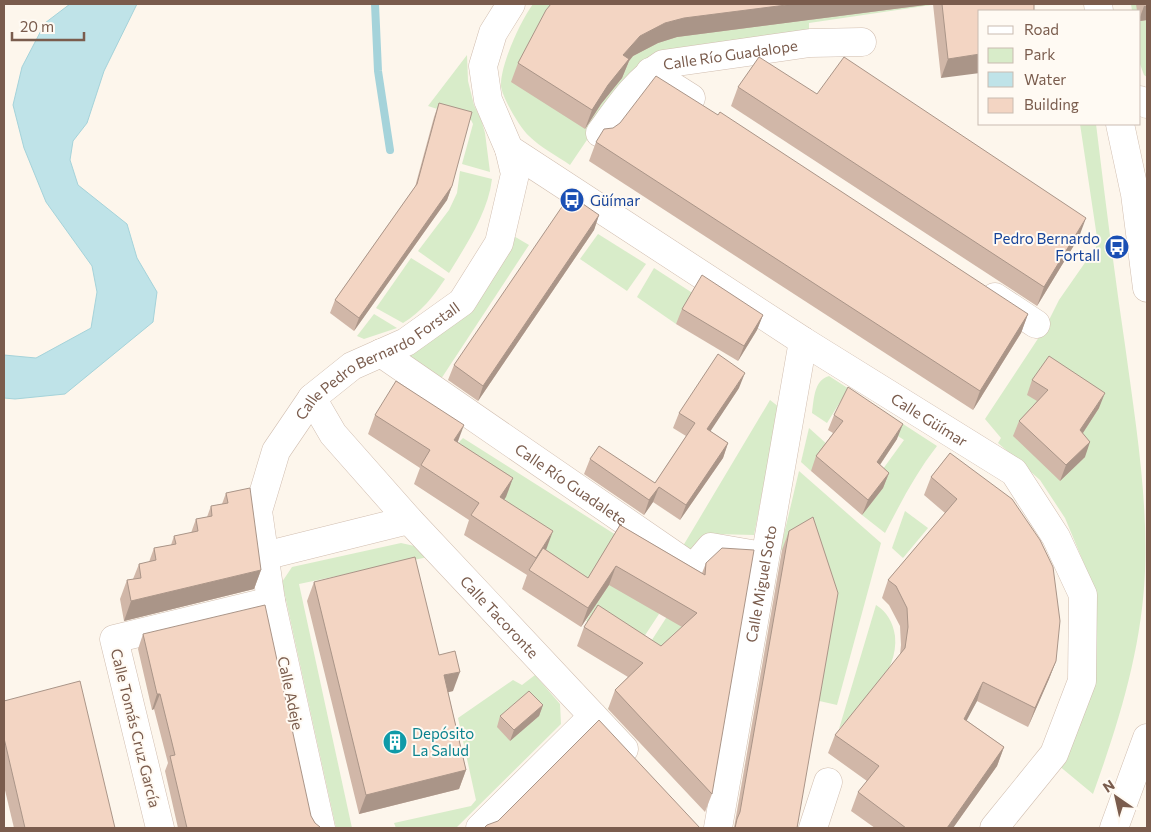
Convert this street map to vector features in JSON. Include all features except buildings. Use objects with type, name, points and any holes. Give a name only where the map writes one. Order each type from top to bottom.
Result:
[{"type":"street","name":"Calle Pedro Bernardo Forstall","points":[[264,556],[258,510],[276,451],[312,398],[352,366],[406,342],[462,302],[499,243],[515,174],[509,149],[488,100],[483,66],[493,33],[511,4]]},
{"type":"street","name":"Calle Río Guadalope","points":[[600,133],[635,86],[650,72],[663,64],[810,43],[862,42]]},
{"type":"street","points":[[650,72],[711,112]]},
{"type":"street","points":[[1123,126],[1140,148],[1147,151]]},
{"type":"street","points":[[1123,126],[1135,194],[1147,288]]},
{"type":"street","name":"Calle Güímar","points":[[509,149],[803,341],[1014,472],[1056,537],[1083,595],[1082,681],[1054,754],[994,828]]},
{"type":"street","points":[[1135,194],[1147,165]]},
{"type":"street","points":[[978,286],[1036,324]]},
{"type":"street","name":"Calle Miguel Soto","points":[[718,828],[803,341]]},
{"type":"street","name":"Calle Río Guadalete","points":[[381,353],[693,568],[711,547],[765,556]]},
{"type":"street","name":"Calle Tacoronte","points":[[312,398],[333,434],[409,520],[639,765]]},
{"type":"street","points":[[264,556],[409,520]]},
{"type":"street","name":"Calle Adeje","points":[[264,556],[321,828]]},
{"type":"street","name":"Calle Tomás Cruz García","points":[[160,828],[114,639],[272,601]]},
{"type":"street","points":[[480,828],[593,716]]},
{"type":"street","points":[[1114,828],[1147,738]]},
{"type":"street","points":[[813,828],[828,782]]},
{"type":"green space","points":[[533,4],[938,4],[809,23],[809,34],[620,91],[570,165],[538,144],[525,132],[512,112],[502,91],[502,77],[508,55],[517,31]]},
{"type":"green space","points":[[1131,4],[1147,4],[1147,77],[1144,75],[1141,67],[1141,10],[1132,10]]},
{"type":"green space","points":[[467,55],[468,81],[474,105],[485,133],[490,172],[462,164],[473,124],[471,120],[428,106]]},
{"type":"green space","points":[[1080,125],[1096,125],[1133,401],[1145,514],[1143,600],[1134,656],[1112,740],[1093,794],[1058,765],[1092,610],[1085,566],[1065,518],[1040,480],[998,443],[1001,438],[985,419],[1045,328],[1059,300],[1098,244]]},
{"type":"green space","points":[[460,171],[492,179],[490,192],[481,216],[449,273],[418,251],[449,210],[457,193]]},
{"type":"green space","points":[[598,234],[646,264],[627,291],[580,259]]},
{"type":"green space","points":[[512,235],[529,245],[439,382],[401,360]]},
{"type":"green space","points":[[411,258],[445,279],[426,304],[403,323],[376,308]]},
{"type":"green space","points":[[654,268],[694,294],[676,324],[637,297]]},
{"type":"green space","points":[[374,314],[397,328],[364,339],[357,336]]},
{"type":"green space","points":[[829,376],[937,446],[916,477],[885,533],[862,515],[875,480],[904,440],[842,399],[827,423],[812,413],[814,396],[818,386],[824,378]]},
{"type":"green space","points":[[770,400],[779,407],[754,535],[714,534],[692,559],[680,551]]},
{"type":"green space","points":[[809,428],[829,446],[811,471],[801,462]]},
{"type":"green space","points":[[463,438],[616,535],[659,614],[634,652],[586,621],[595,605],[493,516],[505,497],[457,444]]},
{"type":"green space","points":[[799,471],[881,543],[837,705],[815,700],[805,536],[780,551]]},
{"type":"green space","points":[[905,511],[928,528],[903,558],[892,548]]},
{"type":"green space","points":[[401,543],[419,547],[428,557],[299,584],[352,828],[336,828],[282,582],[292,567]]},
{"type":"green space","points":[[693,576],[678,643],[607,710]]},
{"type":"green space","points":[[876,605],[886,614],[891,622],[895,636],[895,650],[891,663],[877,687],[839,729]]},
{"type":"green space","points":[[535,675],[560,704],[561,724],[456,828],[396,828],[394,823],[471,806],[476,800],[458,718],[513,680],[522,685]]},
{"type":"water","points":[[70,4],[137,4],[104,71],[87,123],[73,141],[70,160],[78,185],[127,224],[137,258],[157,292],[153,322],[65,394],[15,399],[4,398],[4,355],[36,358],[91,328],[97,292],[92,266],[46,202],[24,148],[13,105],[22,67],[45,23]]},
{"type":"waterway","points":[[375,4],[378,71],[390,150]]},
{"type":"place","name":"Güímar","points":[[572,200]]},
{"type":"place","name":"Pedro Bernardo Fortall","points":[[1117,247]]},
{"type":"place","name":"Depósito La Salud","points":[[395,742]]}]
